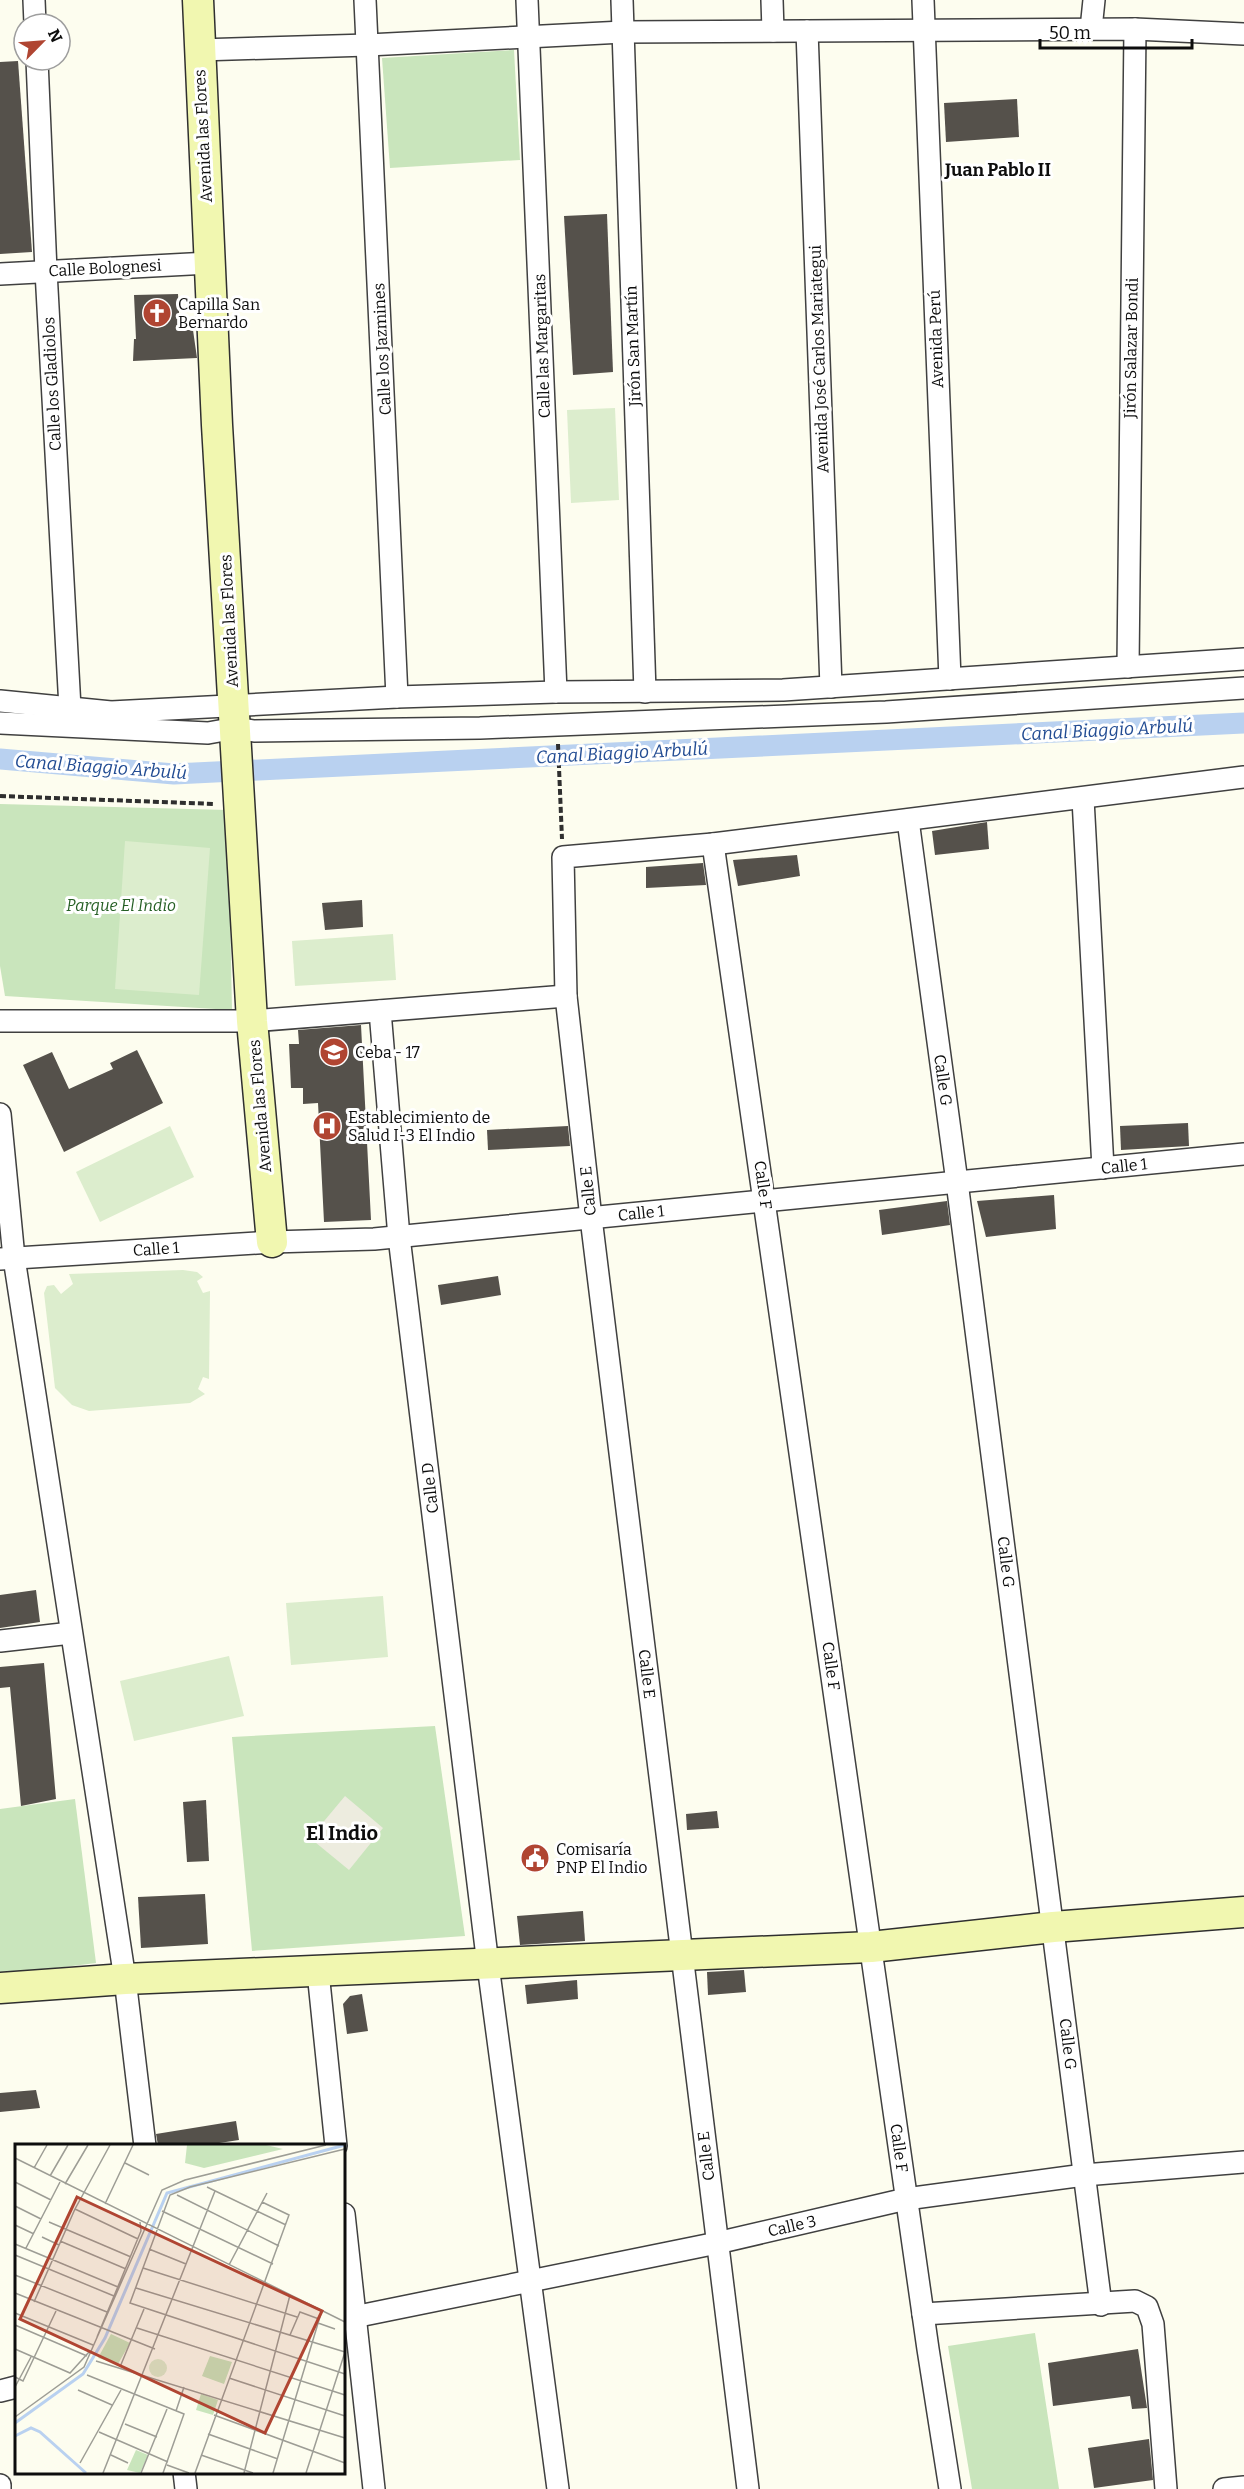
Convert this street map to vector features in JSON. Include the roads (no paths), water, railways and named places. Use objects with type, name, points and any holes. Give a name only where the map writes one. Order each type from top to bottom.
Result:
[{"type":"street","name":"Avenida las Flores","points":[[198,0],[209,263],[252,1021],[272,1242]]},
{"type":"street","name":"Calle los Jazmines","points":[[366,0],[397,697]]},
{"type":"street","name":"Calle las Margaritas","points":[[527,0],[556,692]]},
{"type":"street","name":"Jirón San Martín","points":[[622,0],[645,692]]},
{"type":"street","points":[[772,0],[773,31]]},
{"type":"street","name":"Avenida Perú","points":[[923,0],[950,679]]},
{"type":"street","points":[[1091,29],[1094,0]]},
{"type":"street","points":[[199,50],[368,45],[623,32],[1135,29],[1244,34]]},
{"type":"street","name":"Jirón Salazar Bondi","points":[[1128,667],[1135,29]]},
{"type":"street","name":"Avenida José Carlos Mariategui","points":[[807,31],[831,687]]},
{"type":"street","name":"Calle los Gladiolos","points":[[38,72],[70,708]]},
{"type":"street","name":"Calle Bolognesi","points":[[0,274],[209,263]]},
{"type":"street","points":[[0,723],[208,733],[235,725],[397,697],[556,692],[783,690],[1244,659]]},
{"type":"street","points":[[0,701],[235,725],[254,731],[480,728],[886,712],[1244,688]]},
{"type":"street","points":[[713,844],[1244,777]]},
{"type":"street","points":[[1083,798],[1103,1168]]},
{"type":"street","name":"Calle G","points":[[908,820],[957,1182],[1101,2305]]},
{"type":"street","name":"Calle E","points":[[713,844],[563,857],[566,996],[591,1218],[748,2489]]},
{"type":"street","name":"Calle F","points":[[713,844],[906,2199],[950,2489]]},
{"type":"street","points":[[0,1021],[252,1021],[566,996]]},
{"type":"street","name":"Calle D","points":[[380,1011],[399,1237],[488,1965],[558,2489]]},
{"type":"street","points":[[0,1114],[7,1258],[71,1633],[125,1980],[145,2144]]},
{"type":"street","name":"Calle 1","points":[[7,1258],[272,1242],[399,1237],[1244,1154]]},
{"type":"street","points":[[0,1641],[71,1633]]},
{"type":"street","points":[[0,1989],[125,1980],[871,1947],[1053,1927],[1244,1912]]},
{"type":"street","points":[[318,1972],[336,2144]]},
{"type":"street","name":"Calle 3","points":[[349,2318],[532,2283],[906,2199],[1084,2175],[1244,2162]]},
{"type":"street","points":[[345,2235],[349,2318],[374,2489]]},
{"type":"street","points":[[923,2314],[1101,2305],[1135,2301],[1147,2307],[1153,2324],[1166,2489]]},
{"type":"street","points":[[0,2391],[15,2387]]},
{"type":"street","points":[[184,2474],[186,2489]]},
{"type":"street","points":[[1224,2489],[1244,2487]]},
{"type":"waterway","name":"Canal Biaggio Arbulú","points":[[0,759],[174,774],[1244,723]]},
{"type":"place","name":"Capilla San Bernardo","points":[[157,313]]},
{"type":"place","name":"Ceba - 17","points":[[334,1052]]},
{"type":"place","name":"Establecimiento de Salud I-3 El Indio","points":[[327,1126]]},
{"type":"place","name":"Comisaría PNP El Indio","points":[[535,1858]]},
{"type":"district","name":"Juan Pablo II","points":[[998,170]]},
{"type":"district","name":"El Indio","points":[[342,1833]]},
{"type":"park label","name":"Parque El Indio","points":[[121,905]]}]
